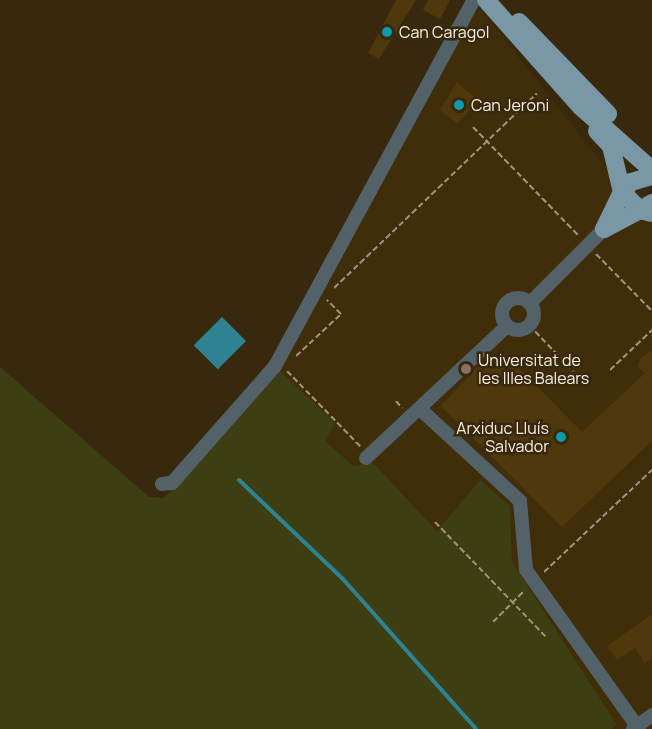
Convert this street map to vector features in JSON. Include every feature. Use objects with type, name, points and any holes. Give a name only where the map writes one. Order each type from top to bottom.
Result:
[{"type":"main road","points":[[486,0],[580,106],[611,146],[622,192],[648,209]]},
{"type":"main road","points":[[495,0],[632,139],[652,163]]},
{"type":"main road","points":[[580,106],[652,170]]},
{"type":"main road","points":[[632,139],[652,153]]},
{"type":"main road","points":[[604,229],[622,192],[631,182],[652,176]]},
{"type":"main road","points":[[604,229],[648,209]]},
{"type":"street","points":[[162,484],[172,483],[275,366],[474,0]]},
{"type":"street","points":[[530,303],[604,229]]},
{"type":"street","points":[[521,298],[530,303],[534,313],[529,326],[516,330],[507,326],[502,312],[506,302],[521,298]]},
{"type":"street","points":[[367,457],[507,326]]},
{"type":"street","points":[[420,409],[520,501],[522,557],[533,581],[636,728],[652,715]]},
{"type":"path","points":[[367,457],[284,368],[341,314],[324,297],[537,93]]},
{"type":"path","points":[[473,127],[652,311]]},
{"type":"path","points":[[529,326],[573,371]]},
{"type":"path","points":[[610,370],[652,330]]},
{"type":"path","points":[[493,622],[533,581],[652,470]]},
{"type":"path","points":[[435,522],[546,637]]},
{"type":"shaded area","name":"Universitat de les Illes Balears","points":[[481,10],[603,164],[652,205],[652,729],[0,729],[0,367],[149,497],[163,498],[279,370],[474,12]]},
{"type":"shaded area","points":[[0,367],[149,497],[163,498],[173,490],[279,370],[335,423],[325,441],[353,466],[373,463],[437,531],[480,480],[510,506],[512,562],[617,725],[611,729],[0,729]]},
{"type":"water","points":[[222,317],[246,341],[218,369],[194,345]]},
{"type":"building","name":"Can Caragol","points":[[396,0],[416,0],[379,59],[368,53]]},
{"type":"building","name":"Can Caragol","points":[[428,0],[450,0],[440,19],[423,10]]},
{"type":"building","name":"Can Jeroni","points":[[457,82],[479,101],[457,124],[440,110]]},
{"type":"building","name":"Arxiduc Lluís Salvador","points":[[652,350],[652,441],[562,527],[441,406],[475,369],[504,353],[582,432],[645,373],[638,366],[641,358]]},
{"type":"building","points":[[652,614],[652,658],[645,663],[635,648],[617,660],[607,646]]},
{"type":"waterway","points":[[239,480],[343,579],[476,729]]},
{"type":"place","name":"Can Caragol","points":[[387,32]]},
{"type":"place","name":"Can Jeroni","points":[[459,105]]},
{"type":"place","name":"Universitat de les Illes Balears","points":[[466,369]]},
{"type":"place","name":"Arxiduc Lluís Salvador","points":[[561,437]]}]
